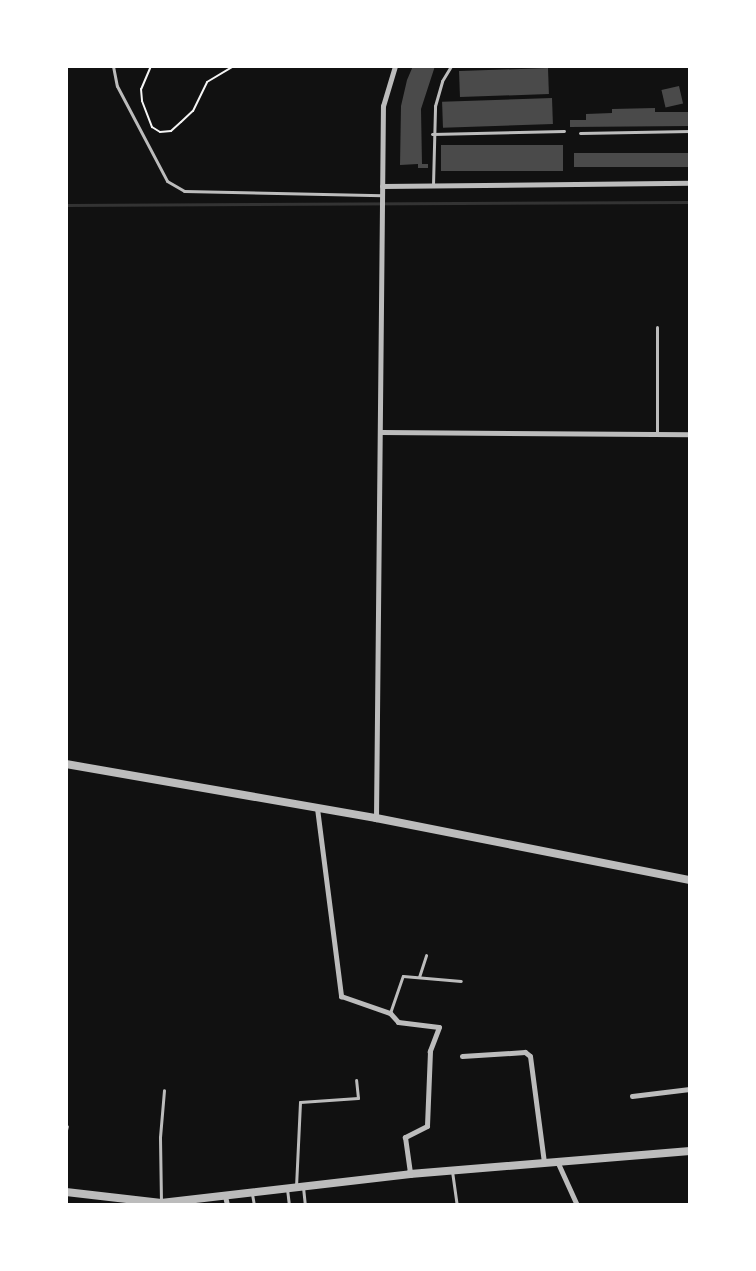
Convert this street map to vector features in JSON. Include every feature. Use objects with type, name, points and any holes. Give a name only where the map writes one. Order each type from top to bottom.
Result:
[{"type":"street","points":[[376,818],[384,106],[395,66]]},
{"type":"street","points":[[382,186],[690,182]]},
{"type":"street","points":[[381,432],[690,434]]},
{"type":"street","points":[[66,764],[376,818],[690,880]]},
{"type":"street","points":[[317,808],[341,996],[390,1013],[398,1022],[439,1027],[430,1051],[427,1126],[405,1137],[410,1174]]},
{"type":"street","points":[[462,1056],[525,1052],[530,1056],[544,1162]]},
{"type":"street","points":[[632,1096],[690,1089]]},
{"type":"street","points":[[66,1192],[116,1201],[161,1203],[226,1200],[252,1193],[410,1174],[690,1151]]},
{"type":"street","points":[[558,1161],[578,1205]]},
{"type":"lane","points":[[113,66],[116,86],[167,181],[184,191],[382,195]]},
{"type":"lane","points":[[433,185],[432,134],[438,93],[451,66]]},
{"type":"lane","points":[[432,134],[564,131]]},
{"type":"lane","points":[[580,133],[690,131]]},
{"type":"lane","points":[[657,327],[657,433]]},
{"type":"lane","points":[[419,977],[426,955]]},
{"type":"lane","points":[[390,1013],[403,976],[460,981]]},
{"type":"lane","points":[[305,1205],[300,1187],[300,1102],[358,1098],[356,1080]]},
{"type":"lane","points":[[161,1203],[160,1137],[164,1090]]},
{"type":"lane","points":[[452,1170],[457,1205]]},
{"type":"lane","points":[[287,1189],[289,1205]]},
{"type":"lane","points":[[252,1193],[254,1205]]},
{"type":"path","points":[[151,66],[141,89],[142,101],[152,127],[160,132],[170,131],[182,122],[193,110],[207,82],[234,66]]},
{"type":"building","points":[[413,66],[435,66],[421,109],[422,164],[428,164],[428,168],[418,168],[418,164],[400,165],[401,106],[407,80]]},
{"type":"building","points":[[548,68],[549,94],[460,97],[459,71]]},
{"type":"building","points":[[679,86],[683,104],[666,108],[661,90]]},
{"type":"building","points":[[552,98],[553,124],[443,128],[442,102]]},
{"type":"building","points":[[655,108],[655,112],[689,112],[690,126],[570,127],[570,120],[586,120],[586,114],[612,113],[612,109]]},
{"type":"building","points":[[441,145],[563,145],[563,171],[441,171]]},
{"type":"building","points":[[574,153],[690,153],[690,167],[574,167]]},
{"type":"waterway","points":[[66,205],[690,202]]}]
